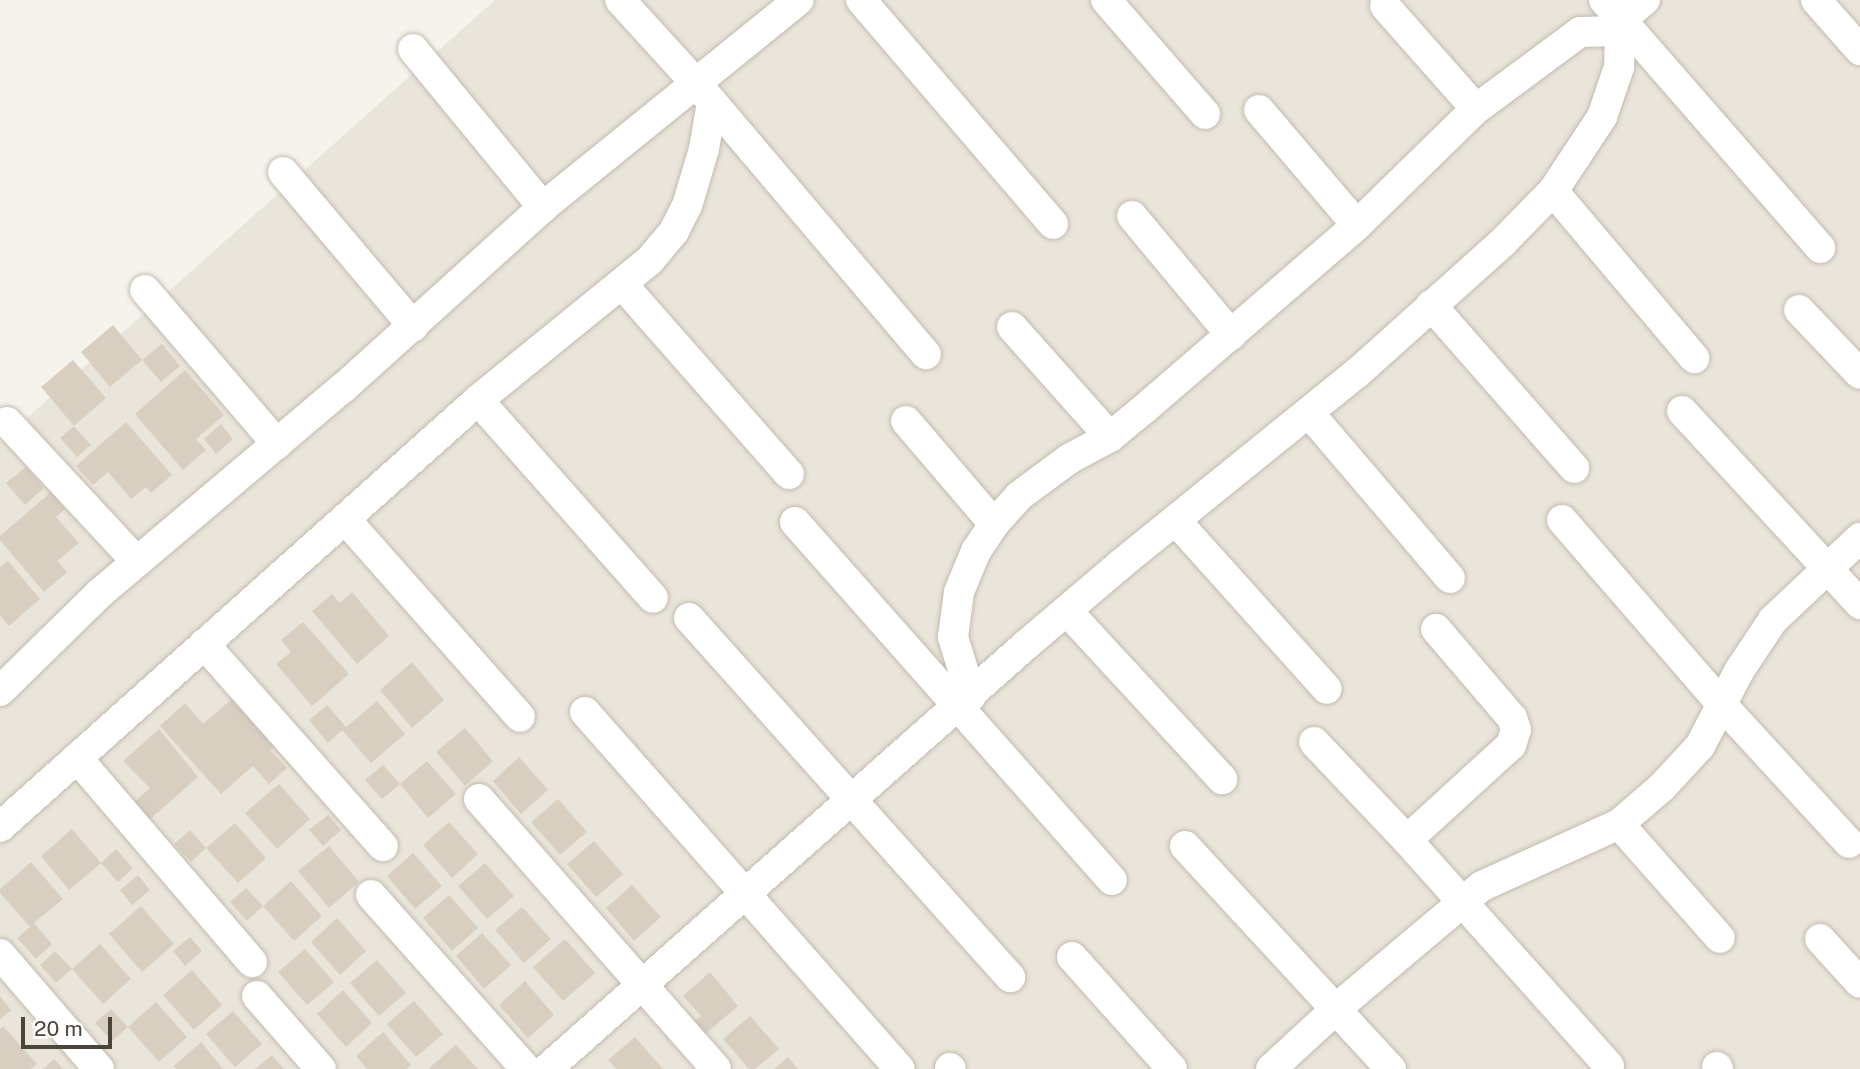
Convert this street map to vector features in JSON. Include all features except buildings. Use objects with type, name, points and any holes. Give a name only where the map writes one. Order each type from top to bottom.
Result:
[{"type":"street","points":[[621,0],[704,92],[926,354]]},
{"type":"street","points":[[3,682],[137,562],[413,326],[543,207],[704,92],[799,0]]},
{"type":"street","points":[[861,0],[1053,224]]},
{"type":"street","points":[[1105,0],[1205,114]]},
{"type":"street","points":[[964,701],[953,637],[958,592],[976,551],[994,524],[1019,496],[1045,474],[1110,437],[1231,335],[1357,225],[1476,109],[1580,32],[1645,0]]},
{"type":"street","points":[[1816,0],[1860,50]]},
{"type":"street","points":[[1385,6],[1476,109]]},
{"type":"street","points":[[547,1069],[1067,611],[1309,413],[1431,305],[1553,191],[1602,117],[1619,67],[1615,17]]},
{"type":"street","points":[[1615,17],[1820,248]]},
{"type":"street","points":[[412,49],[543,207]]},
{"type":"street","points":[[0,827],[478,400],[650,260],[674,231],[687,206],[701,161],[704,92]]},
{"type":"street","points":[[1259,110],[1357,225]]},
{"type":"street","points":[[283,172],[413,326]]},
{"type":"street","points":[[1553,191],[1694,358]]},
{"type":"street","points":[[1132,216],[1231,335]]},
{"type":"street","points":[[622,284],[789,474]]},
{"type":"street","points":[[145,290],[277,444]]},
{"type":"street","points":[[1431,305],[1574,468]]},
{"type":"street","points":[[1799,310],[1860,374]]},
{"type":"street","points":[[1012,327],[1110,437]]},
{"type":"street","points":[[478,400],[653,598]]},
{"type":"street","points":[[1682,411],[1860,604]]},
{"type":"street","points":[[1309,413],[1450,578]]},
{"type":"street","points":[[906,421],[994,524]]},
{"type":"street","points":[[7,422],[137,562]]},
{"type":"street","points":[[345,519],[520,717]]},
{"type":"street","points":[[1562,520],[1723,706],[1849,843]]},
{"type":"street","points":[[795,522],[964,701],[1112,880]]},
{"type":"street","points":[[1177,522],[1327,689]]},
{"type":"street","points":[[1271,1069],[1460,902],[1503,876],[1619,824],[1662,787],[1700,746],[1754,645],[1773,620],[1826,567],[1860,538]]},
{"type":"street","points":[[1067,611],[1223,779]]},
{"type":"street","points":[[689,618],[1010,977]]},
{"type":"street","points":[[1407,840],[1511,745],[1516,730],[1511,718],[1436,629]]},
{"type":"street","points":[[204,644],[383,846]]},
{"type":"street","points":[[585,712],[900,1069]]},
{"type":"street","points":[[1314,742],[1407,840],[1609,1066]]},
{"type":"street","points":[[77,758],[252,962]]},
{"type":"street","points":[[479,800],[716,1069]]},
{"type":"street","points":[[1619,824],[1720,938]]},
{"type":"street","points":[[1185,846],[1391,1069]]},
{"type":"street","points":[[371,895],[526,1069]]},
{"type":"street","points":[[1820,939],[1860,983]]},
{"type":"street","points":[[0,954],[99,1069]]},
{"type":"street","points":[[1072,957],[1172,1069]]},
{"type":"street","points":[[257,996],[321,1069]]},
{"type":"shaded area","points":[[495,0],[1860,0],[1860,1069],[0,1069],[0,442]]}]
